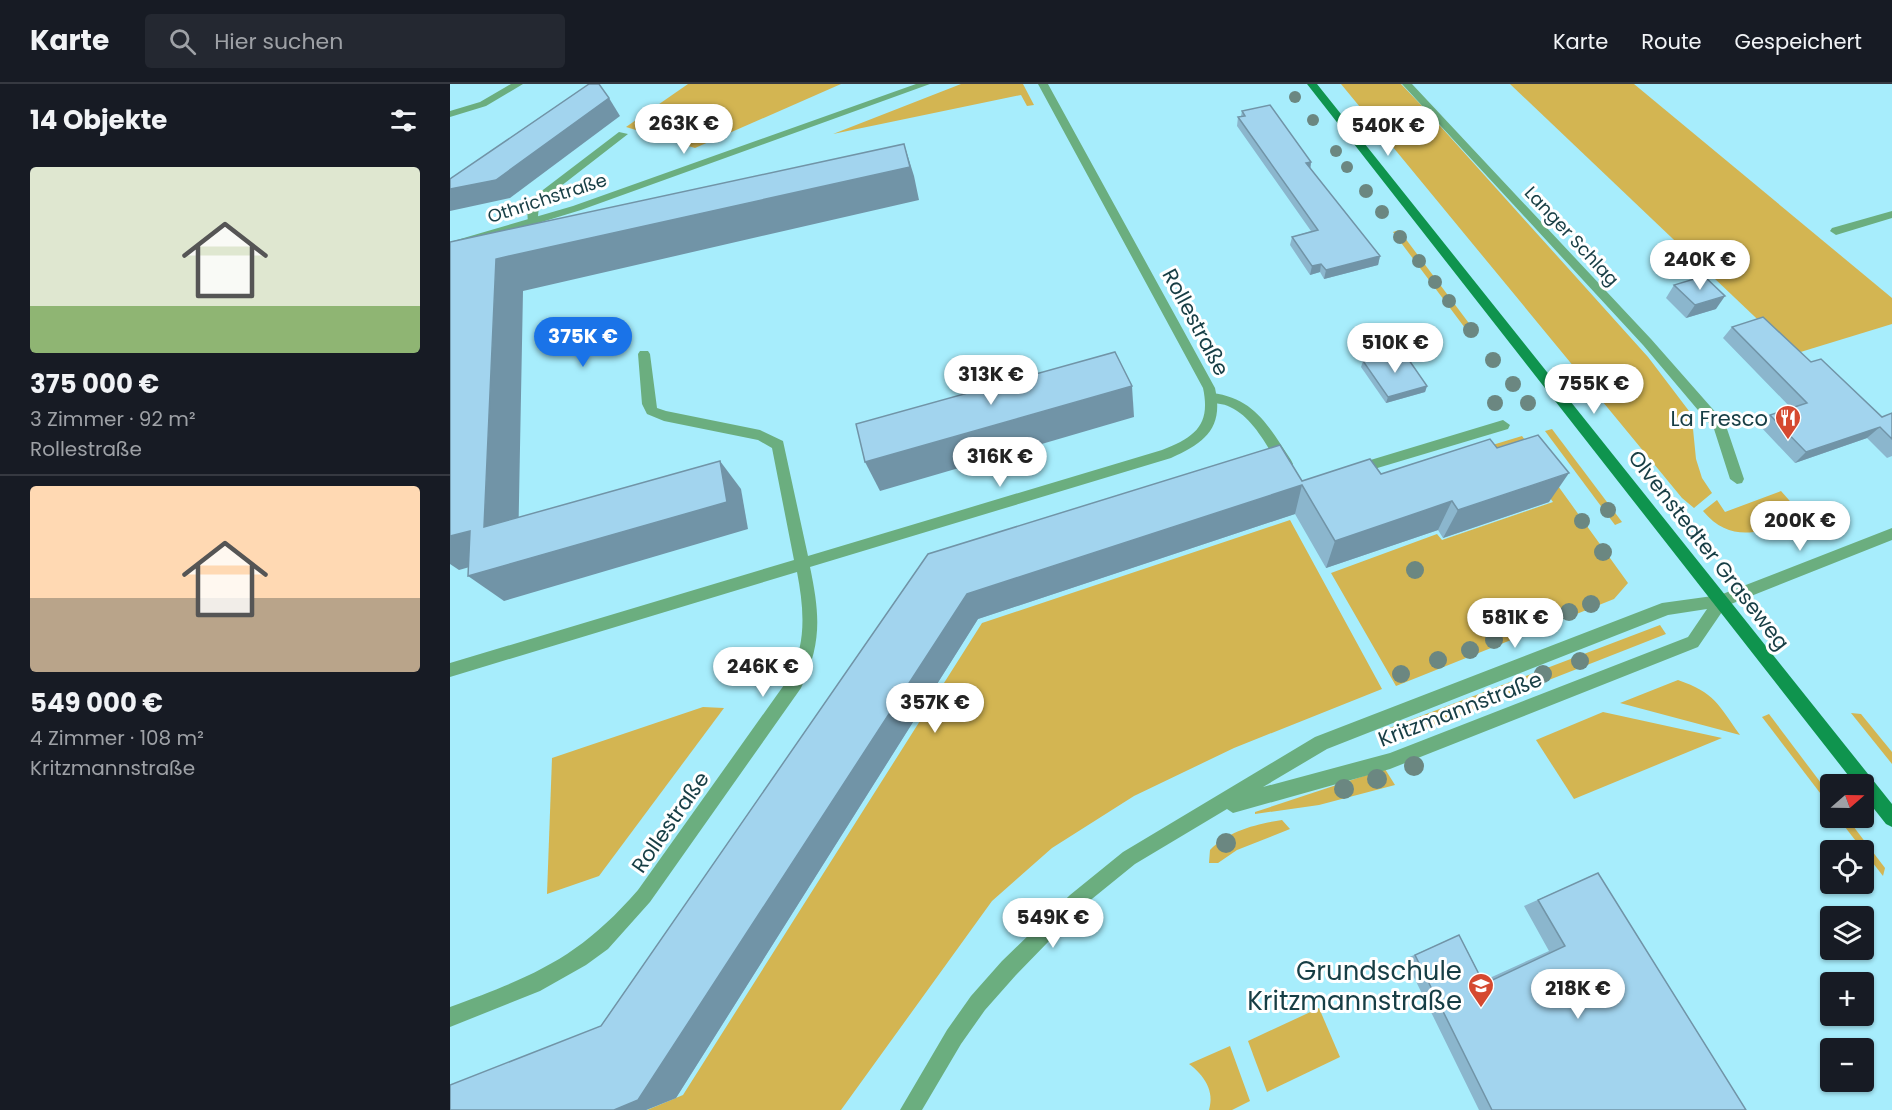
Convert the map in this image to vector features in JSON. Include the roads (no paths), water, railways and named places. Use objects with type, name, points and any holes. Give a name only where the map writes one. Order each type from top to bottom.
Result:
[{"type":"main road","name":"Olvenstedter Graseweg","points":[[1312,84],[1892,818]]},
{"type":"street","points":[[450,114],[483,104],[518,84]]},
{"type":"street","name":"Othrichstraße","points":[[450,246],[577,208],[925,84]]},
{"type":"street","name":"Rollestraße","points":[[450,670],[1173,452],[1190,443],[1205,429],[1212,414],[1212,398],[1209,388],[1043,84]]},
{"type":"street","name":"Langer Schlag","points":[[1407,84],[1647,342],[1720,427],[1737,479]]},
{"type":"street","points":[[532,222],[532,207],[539,198],[623,134]]},
{"type":"street","points":[[1836,231],[1892,214]]},
{"type":"street","name":"Rollestraße","points":[[450,1017],[539,984],[557,974],[590,952],[628,917],[799,675],[808,652],[812,626],[803,564],[778,445],[760,435],[664,416],[652,411],[648,404],[644,354]]},
{"type":"street","points":[[1212,398],[1230,399],[1248,411],[1295,476]]},
{"type":"street","points":[[1335,475],[1503,426]]},
{"type":"street","points":[[1720,601],[1892,534]]},
{"type":"street","name":"Kritzmannstraße","points":[[1215,808],[1390,760],[1425,748],[1693,642],[1720,601]]},
{"type":"street","name":"Kritzmannstraße","points":[[910,1110],[933,1070],[978,1004],[1042,934],[1076,901],[1129,858],[1322,743],[1667,608],[1720,601]]},
{"type":"place","name":"La Fresco","points":[[1788,441]]},
{"type":"place","name":"Grundschule Kritzmannstraße","points":[[1481,1009]]}]
